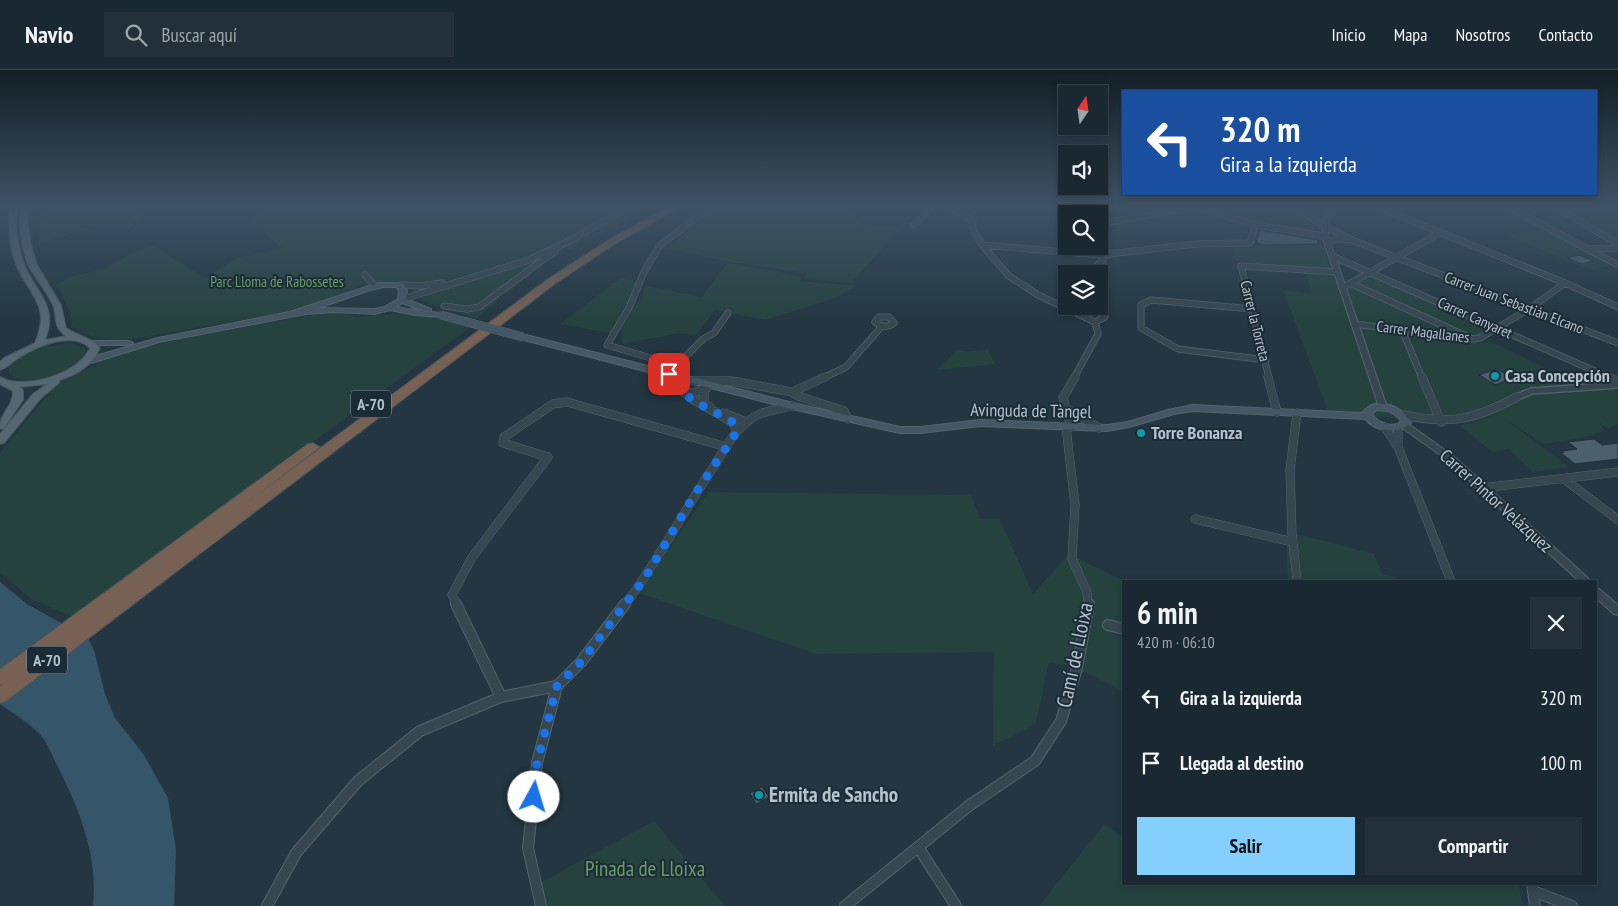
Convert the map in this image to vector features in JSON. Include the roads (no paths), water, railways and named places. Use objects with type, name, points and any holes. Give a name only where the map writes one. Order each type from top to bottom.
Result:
[{"type":"highway","name":"A-70","points":[[0,696],[90,620],[551,272],[594,245]]},
{"type":"highway","name":"A-70","points":[[0,678],[90,620],[552,281],[608,245]]},
{"type":"main road","points":[[15,245],[19,263],[46,313],[47,324],[39,344]]},
{"type":"main road","points":[[27,245],[33,265],[57,305],[62,329],[75,338],[92,343],[119,344],[158,340],[312,311],[348,310],[371,313],[390,308],[403,299]]},
{"type":"main road","points":[[292,314],[374,286],[400,285],[403,291],[403,299]]},
{"type":"main road","points":[[348,310],[344,303],[349,296]]},
{"type":"main road","points":[[403,299],[441,315]]},
{"type":"main road","points":[[390,308],[415,313],[441,315]]},
{"type":"main road","name":"Avinguda de Tàngel","points":[[441,315],[692,380],[708,387],[848,419],[916,431],[978,423],[1099,428],[1117,426],[1180,409],[1193,408],[1368,416]]},
{"type":"main road","points":[[0,367],[13,356],[39,344],[75,338]]},
{"type":"main road","points":[[0,440],[37,396],[61,377],[88,362],[158,340]]},
{"type":"main road","points":[[88,362],[94,355],[95,348],[92,343]]},
{"type":"main road","points":[[4,382],[32,384],[61,377]]},
{"type":"main road","points":[[0,426],[18,400],[18,390],[4,382]]},
{"type":"main road","points":[[1383,407],[1402,415],[1406,423],[1401,427],[1378,424],[1367,413],[1371,408],[1383,407]]},
{"type":"street","points":[[403,299],[528,260],[560,245]]},
{"type":"street","points":[[444,306],[467,309],[479,307],[563,245]]},
{"type":"street","points":[[660,245],[643,274],[629,308],[607,345],[683,366],[692,380],[732,381],[792,392],[798,396],[844,412],[848,419]]},
{"type":"street","points":[[982,245],[1100,256],[1188,245]]},
{"type":"street","points":[[982,245],[1009,276],[1038,295],[1095,322]]},
{"type":"street","points":[[1328,245],[1383,407]]},
{"type":"street","name":"Carrer Juan Sebastián Elcano","points":[[1364,245],[1618,343]]},
{"type":"street","points":[[1342,288],[1420,245]]},
{"type":"street","points":[[1470,245],[1565,283],[1618,307]]},
{"type":"street","points":[[1579,245],[1618,266]]},
{"type":"street","points":[[1588,250],[1618,248]]},
{"type":"street","points":[[1097,265],[1103,260],[1100,256]]},
{"type":"street","name":"Carrer Canyaret","points":[[1332,256],[1372,272],[1618,383]]},
{"type":"street","name":"Carrer la Torreta","points":[[1277,412],[1266,360],[1241,266],[1337,272]]},
{"type":"street","points":[[365,275],[374,286]]},
{"type":"street","points":[[400,285],[420,286],[471,278]]},
{"type":"street","name":"Carrer Magallanes","points":[[1354,324],[1474,339],[1480,338],[1529,309],[1565,283]]},
{"type":"street","points":[[1352,284],[1474,339]]},
{"type":"street","points":[[1253,309],[1150,300],[1141,305],[1141,328],[1178,349],[1266,360]]},
{"type":"street","points":[[728,313],[714,332],[703,338],[685,357],[683,366],[669,374],[674,383],[683,392],[710,411],[734,423],[736,433]]},
{"type":"street","points":[[1095,322],[1105,317],[1104,315]]},
{"type":"street","points":[[1095,322],[1098,334],[1063,398],[1065,407],[1099,428]]},
{"type":"street","points":[[792,392],[846,367],[882,326]]},
{"type":"street","points":[[1402,330],[1441,422]]},
{"type":"street","points":[[1402,415],[1430,421],[1459,422],[1484,414],[1532,391],[1618,383]]},
{"type":"street","points":[[683,392],[693,393],[708,387]]},
{"type":"street","points":[[708,387],[704,403],[717,411],[746,422]]},
{"type":"street","points":[[501,697],[452,595],[471,559],[548,457],[503,443],[504,437],[553,404],[567,402],[727,447]]},
{"type":"street","points":[[541,906],[528,848],[537,763],[557,686],[581,662],[645,578],[693,497],[736,433],[746,422],[761,413],[792,406]]},
{"type":"street","name":"Camí de Lloixa","points":[[845,906],[970,805],[1036,761],[1061,721],[1077,668],[1089,602],[1088,592],[1072,559],[1075,506],[1065,407]]},
{"type":"street","points":[[1297,413],[1290,470],[1293,542],[1298,580]]},
{"type":"street","points":[[1385,426],[1398,448],[1451,580]]},
{"type":"street","points":[[1398,448],[1401,427]]},
{"type":"street","name":"Carrer Pintor Velázquez","points":[[1401,427],[1449,457],[1584,580]]},
{"type":"street","points":[[1482,488],[1618,472]]},
{"type":"street","points":[[1564,479],[1618,520]]},
{"type":"street","points":[[1195,519],[1293,542]]},
{"type":"street","points":[[1597,593],[1618,611]]},
{"type":"street","points":[[1108,625],[1122,628]]},
{"type":"street","points":[[267,906],[296,853],[358,781],[420,731],[501,697],[557,686]]},
{"type":"street","points":[[918,847],[956,906]]},
{"type":"street","points":[[1532,887],[1535,906]]},
{"type":"street","points":[[1532,887],[1572,906]]},
{"type":"water","points":[[0,582],[27,604],[88,638],[94,650],[105,694],[115,718],[144,755],[168,798],[176,850],[174,906],[93,906],[93,869],[90,852],[80,817],[66,784],[49,748],[39,733],[0,704]]},
{"type":"place","name":"Casa Concepción","points":[[1495,376]]},
{"type":"place","name":"Torre Bonanza","points":[[1141,433]]},
{"type":"place","name":"Ermita de Sancho","points":[[759,795]]},
{"type":"park label","name":"Parc Lloma de Rabossetes","points":[[277,282]]},
{"type":"park label","name":"Pinada de Lloixa","points":[[645,869]]}]
